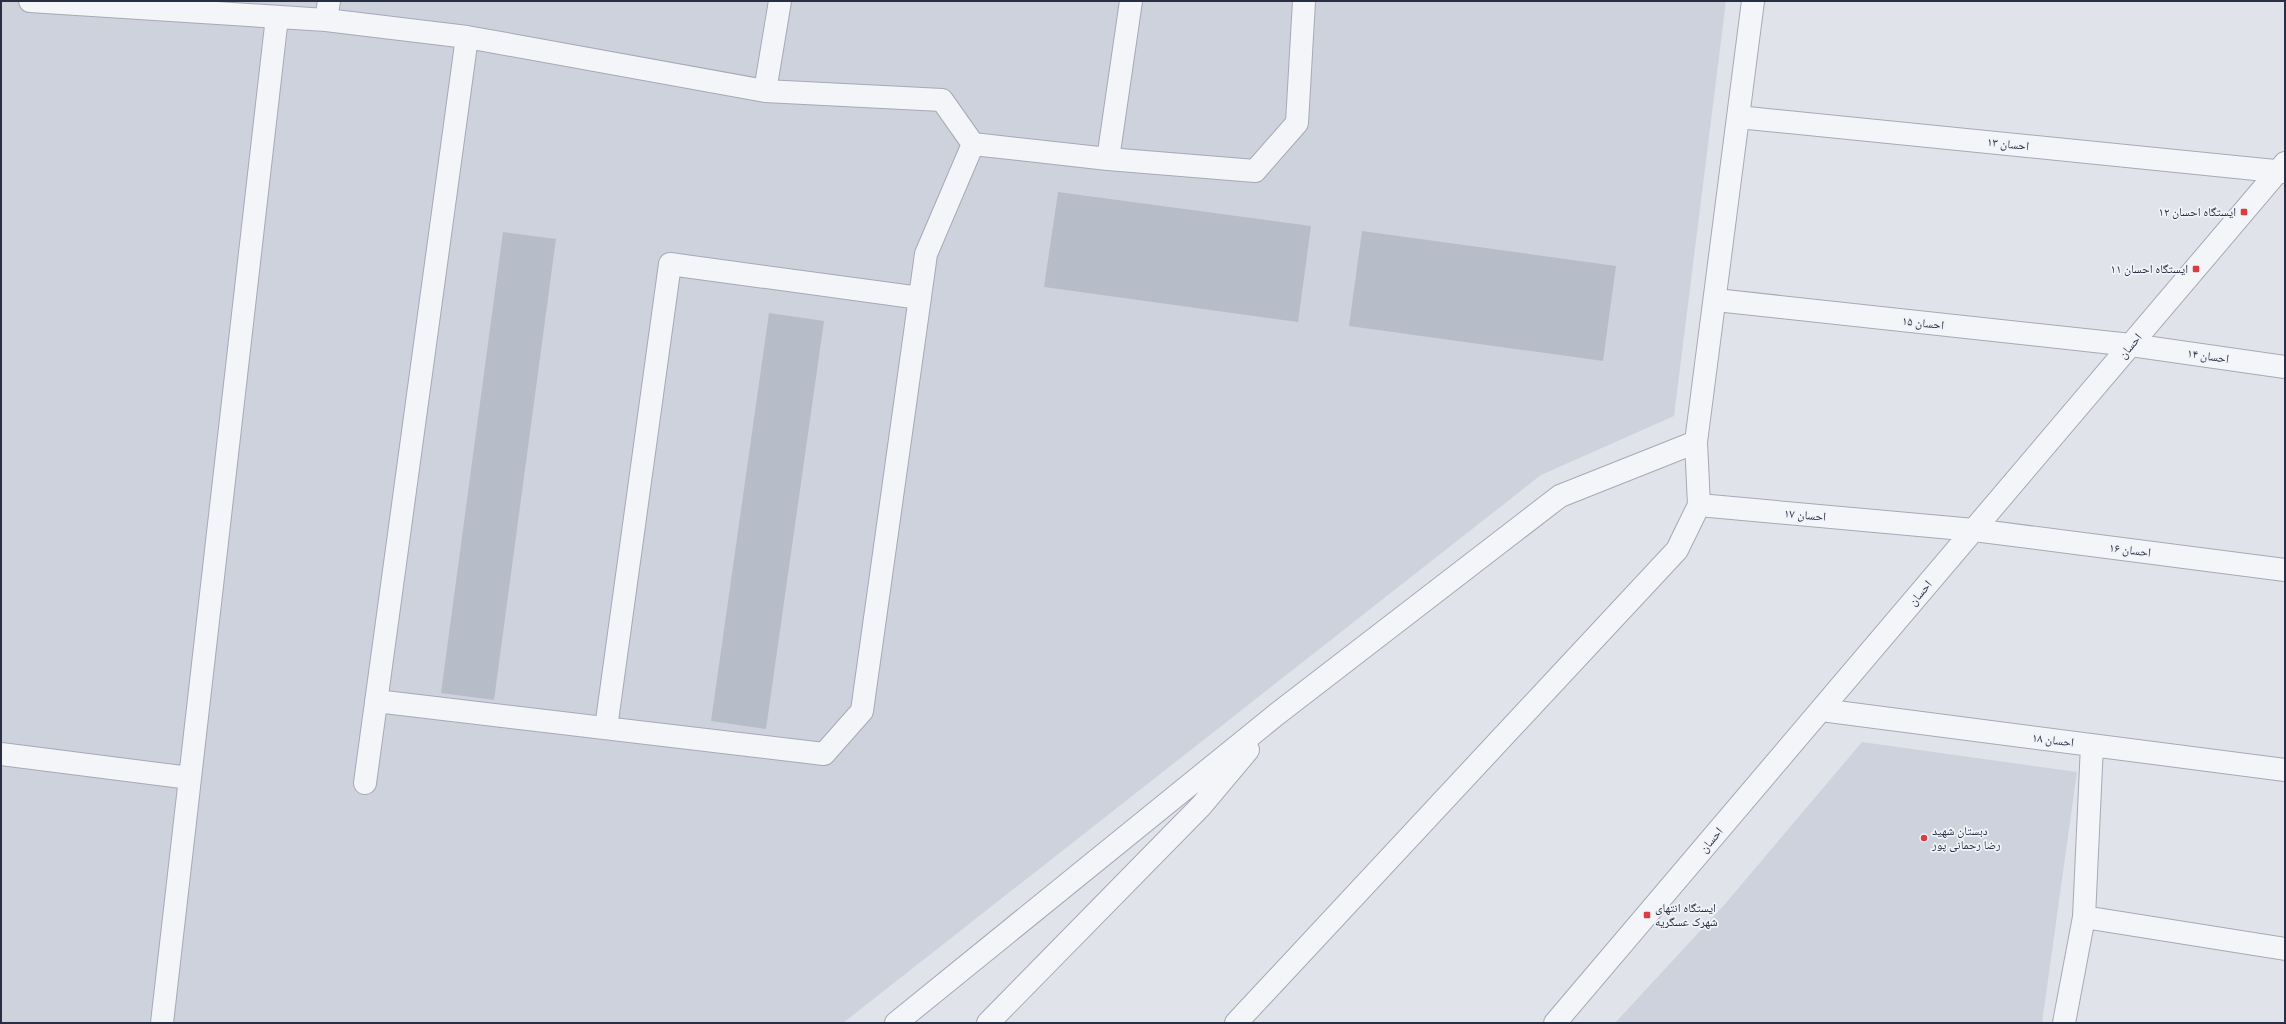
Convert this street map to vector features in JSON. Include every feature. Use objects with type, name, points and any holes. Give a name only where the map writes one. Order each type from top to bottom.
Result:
[{"type":"street","points":[[30,1],[277,17],[328,11],[765,91],[942,100],[973,144],[1108,159],[1255,171],[1297,123],[1304,1]]},
{"type":"street","points":[[765,91],[780,1]]},
{"type":"street","points":[[1108,159],[1131,1]]},
{"type":"street","points":[[1236,1023],[1677,550],[1699,505],[1696,442],[1716,300],[1753,1]]},
{"type":"street","points":[[162,1023],[277,17]]},
{"type":"street","points":[[365,783],[467,37]]},
{"type":"street","name":"احسان ۱۳","points":[[1738,117],[2283,169]]},
{"type":"street","points":[[376,701],[824,754],[862,711],[926,254],[973,144]]},
{"type":"street","name":"احسان","points":[[1555,1023],[2131,345],[2283,169]]},
{"type":"street","points":[[606,728],[670,264],[920,298]]},
{"type":"street","name":"احسان ۱۵","points":[[1716,300],[2131,345]]},
{"type":"street","name":"احسان ۱۴","points":[[2131,345],[2285,367]]},
{"type":"street","points":[[896,1023],[1277,714],[1560,496],[1696,442]]},
{"type":"street","name":"احسان ۱۷","points":[[1699,505],[1974,530]]},
{"type":"street","name":"احسان ۱۶","points":[[1974,530],[2285,570]]},
{"type":"street","name":"احسان ۱۸","points":[[1821,710],[2285,770]]},
{"type":"street","points":[[988,1023],[1201,806],[1277,714]]},
{"type":"street","points":[[2064,1023],[2084,917],[2092,745]]},
{"type":"street","points":[[1,754],[190,778]]},
{"type":"street","points":[[2084,917],[2285,949]]},
{"type":"shaded area","points":[[1,1],[1726,1],[1674,416],[1541,475],[843,1023],[1,1023]]},
{"type":"shaded area","points":[[1862,742],[2077,772],[2042,1023],[1615,1023],[1725,904]]},
{"type":"building","points":[[1058,192],[1311,226],[1298,322],[1044,287]]},
{"type":"building","points":[[1362,231],[1616,266],[1603,361],[1349,326]]},
{"type":"building","points":[[503,232],[556,239],[494,700],[441,693]]},
{"type":"building","points":[[769,313],[824,321],[766,729],[711,721]]},
{"type":"place","name":"ایستگاه احسان ۱۲","points":[[2244,212]]},
{"type":"place","name":"ایستگاه احسان ۱۱","points":[[2196,269]]},
{"type":"place","name":"دبستان شهید رضا رحمانی پور","points":[[1924,838]]},
{"type":"place","name":"ایستگاه انتهای شهرک عسگریه","points":[[1647,915]]}]
